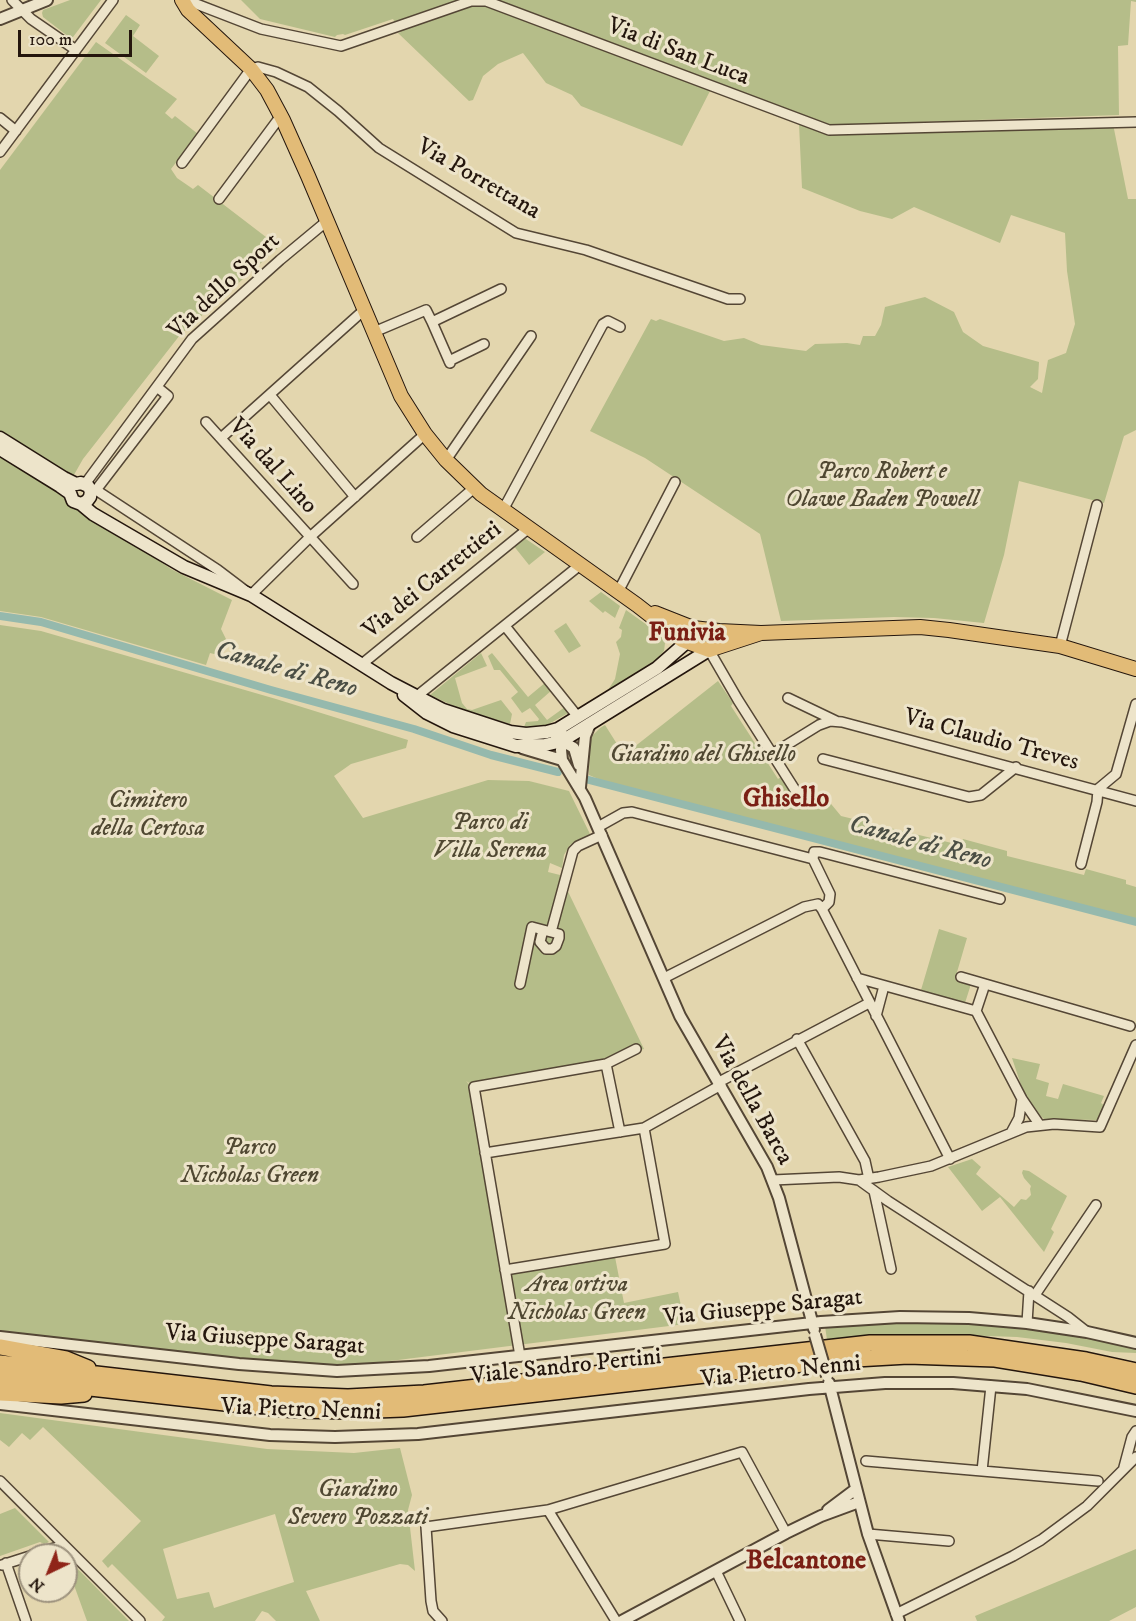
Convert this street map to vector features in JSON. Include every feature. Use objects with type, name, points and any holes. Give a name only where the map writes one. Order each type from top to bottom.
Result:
[{"type":"highway","name":"Viale Sandro Pertini","points":[[0,1363],[271,1394],[374,1396],[424,1393],[870,1343],[924,1342],[969,1343],[1035,1352],[1133,1378]]},
{"type":"highway","points":[[0,1347],[66,1359],[108,1376]]},
{"type":"highway","name":"Viale Sandro Pertini","points":[[0,1378],[296,1410],[371,1410],[458,1403],[838,1360],[908,1356],[994,1359],[1081,1373],[1133,1378]]},
{"type":"highway","points":[[0,1393],[61,1396],[116,1391]]},
{"type":"main road","points":[[184,0],[188,10],[251,69],[267,90],[283,120],[401,396],[424,434],[474,488],[503,510],[686,642],[709,650]]},
{"type":"main road","points":[[0,438],[84,492],[137,540],[184,567],[251,595],[391,683],[449,712],[510,732],[526,735],[547,732],[573,720],[657,668],[686,642],[695,637],[718,631]]},
{"type":"main road","points":[[0,449],[84,492]]},
{"type":"main road","points":[[637,605],[683,625],[718,631],[761,633],[920,627],[1060,646],[1136,669]]},
{"type":"main road","points":[[391,683],[421,709],[439,720],[516,746],[536,746],[562,741],[709,650],[761,633]]},
{"type":"street","points":[[12,0],[76,50]]},
{"type":"street","points":[[0,19],[47,0]]},
{"type":"street","points":[[0,152],[113,0]]},
{"type":"street","name":"Via di San Luca","points":[[184,0],[261,29],[341,46],[471,2],[486,1],[829,130],[1136,122]]},
{"type":"street","name":"Via Porrettana","points":[[251,69],[258,68],[276,72],[308,87],[380,148],[516,233],[586,250],[728,298],[740,299]]},
{"type":"street","points":[[182,163],[251,69]]},
{"type":"street","points":[[0,118],[16,131]]},
{"type":"street","points":[[219,199],[277,122],[283,120]]},
{"type":"street","name":"Via dello Sport","points":[[84,492],[124,431],[192,339],[265,272],[327,221]]},
{"type":"street","points":[[432,322],[501,289]]},
{"type":"street","points":[[221,438],[364,310]]},
{"type":"street","points":[[374,332],[426,310],[450,362],[484,344]]},
{"type":"street","points":[[503,510],[603,324],[608,321],[620,327]]},
{"type":"street","points":[[446,460],[531,336]]},
{"type":"street","points":[[157,387],[168,396],[135,439],[84,492],[218,570],[251,595]]},
{"type":"street","points":[[270,395],[355,497]]},
{"type":"street","name":"Via dal Lino","points":[[206,422],[353,584]]},
{"type":"street","points":[[124,431],[135,439]]},
{"type":"street","name":"Via dal Lino","points":[[251,595],[310,537],[424,434]]},
{"type":"street","points":[[618,592],[675,482]]},
{"type":"street","points":[[417,537],[474,488]]},
{"type":"street","points":[[1060,646],[1097,505]]},
{"type":"street","name":"Via dei Carrettieri","points":[[362,664],[529,528]]},
{"type":"street","points":[[417,696],[580,565]]},
{"type":"street","points":[[505,626],[573,720],[562,741],[562,760],[516,746]]},
{"type":"street","points":[[709,650],[797,793]]},
{"type":"street","name":"Via Claudio Treves","points":[[788,698],[836,721],[1016,767],[1136,801]]},
{"type":"street","points":[[1097,802],[1108,796],[1117,795],[1116,774],[1136,704]]},
{"type":"street","points":[[772,754],[819,725],[836,721]]},
{"type":"street","name":"Via della Barca","points":[[580,787],[585,736],[590,724]]},
{"type":"street","name":"Via della Barca","points":[[547,732],[574,748],[580,771]]},
{"type":"street","points":[[823,759],[969,797],[981,795],[1016,767]]},
{"type":"street","name":"Via della Barca","points":[[562,760],[580,787],[692,1038],[760,1152],[772,1180],[868,1534],[897,1617]]},
{"type":"street","points":[[1081,864],[1097,802],[1098,789],[1116,774]]},
{"type":"street","points":[[519,984],[532,927],[547,931],[573,851],[622,813],[632,812],[813,859]]},
{"type":"street","points":[[822,909],[828,902],[830,894],[813,859],[814,852],[1000,899]]},
{"type":"street","points":[[664,978],[804,907],[814,904],[822,909],[950,1159]]},
{"type":"street","points":[[961,977],[1130,1026]]},
{"type":"street","points":[[857,978],[976,1011]]},
{"type":"street","points":[[985,984],[976,1011],[1022,1099],[1039,1124]]},
{"type":"street","points":[[876,1016],[884,986]]},
{"type":"street","points":[[485,1153],[644,1128],[797,1039],[869,1002]]},
{"type":"street","points":[[797,1039],[888,1201]]},
{"type":"street","points":[[772,1180],[874,1178],[931,1166],[1012,1131],[1039,1124],[1100,1127],[1136,1045]]},
{"type":"street","points":[[520,1356],[474,1087],[606,1064],[636,1049]]},
{"type":"street","points":[[606,1064],[620,1132]]},
{"type":"street","points":[[1012,1131],[1019,1118],[1022,1099]]},
{"type":"street","points":[[505,1270],[665,1244],[644,1128]]},
{"type":"street","points":[[859,1180],[1032,1293],[1087,1332]]},
{"type":"street","points":[[874,1191],[891,1269]]},
{"type":"street","points":[[877,1211],[882,1204],[888,1201]]},
{"type":"street","points":[[1027,1323],[1032,1293],[1096,1205]]},
{"type":"street","name":"Via Giuseppe Saragat","points":[[0,1337],[307,1370],[383,1370],[814,1329],[900,1317],[969,1318],[1027,1323],[1087,1332],[1136,1343]]},
{"type":"street","name":"Via Pietro Nenni","points":[[0,1404],[270,1435],[368,1437],[418,1434],[875,1384],[991,1386],[1059,1395],[1136,1411]]},
{"type":"street","points":[[982,1471],[991,1386]]},
{"type":"street","points":[[1122,1472],[1132,1437],[1136,1431]]},
{"type":"street","points":[[442,1621],[433,1611],[431,1601],[426,1527],[548,1510],[742,1452],[786,1533]]},
{"type":"street","points":[[897,1617],[1034,1544],[1087,1506],[1136,1457]]},
{"type":"street","points":[[866,1461],[1098,1481]]},
{"type":"street","points":[[0,1481],[62,1543]]},
{"type":"street","points":[[821,1516],[856,1490]]},
{"type":"street","points":[[622,1621],[786,1533],[821,1516],[859,1502]]},
{"type":"street","points":[[548,1510],[616,1621]]},
{"type":"street","points":[[868,1534],[949,1541]]},
{"type":"street","points":[[18,1559],[3,1564],[26,1621]]},
{"type":"street","points":[[78,1559],[140,1621]]},
{"type":"street","points":[[716,1570],[740,1621]]},
{"type":"green space","points":[[70,0],[101,0],[73,37],[69,37],[43,17],[42,13],[43,10]]},
{"type":"green space","name":"Parco Robert e Olawe Baden Powell","points":[[241,0],[1136,0],[1136,2],[1131,1],[1128,45],[1118,46],[1119,115],[919,122],[917,130],[1113,124],[1128,199],[1136,199],[1136,430],[1124,436],[1104,503],[1019,481],[1004,555],[984,623],[894,617],[781,621],[760,534],[645,458],[590,431],[651,319],[656,321],[660,319],[724,341],[744,338],[761,345],[806,351],[815,344],[860,345],[863,336],[875,336],[881,325],[885,307],[925,297],[954,312],[963,332],[983,346],[1039,362],[1038,379],[1030,387],[1042,393],[1048,360],[1066,353],[1075,324],[1067,271],[1065,233],[1011,215],[1000,243],[914,207],[892,219],[860,211],[802,188],[799,124],[710,91],[682,146],[581,106],[572,95],[546,83],[523,53],[498,64],[483,76],[473,100],[469,101],[398,33],[401,32],[393,19],[335,37],[260,19]]},
{"type":"green space","points":[[126,15],[140,25],[133,36],[159,56],[146,73],[105,43]]},
{"type":"green space","points":[[96,42],[177,99],[165,113],[172,119],[175,116],[198,134],[171,169],[177,178],[193,189],[198,185],[279,247],[180,335],[83,459],[63,494],[171,569],[232,600],[221,629],[226,639],[224,648],[214,654],[210,653],[206,665],[41,617],[0,611],[0,170]]},
{"type":"green space","points":[[523,537],[545,552],[529,565],[513,545]]},
{"type":"green space","points":[[601,592],[620,606],[615,618],[605,611],[603,613],[589,601]]},
{"type":"green space","points":[[626,610],[661,635],[665,643],[664,651],[656,660],[608,690],[615,679],[620,654],[616,642],[621,637],[622,630],[619,628]]},
{"type":"green space","points":[[566,623],[581,646],[569,653],[554,631]]},
{"type":"green space","points":[[0,625],[41,631],[408,740],[406,748],[351,764],[334,776],[363,818],[488,780],[529,781],[569,791],[590,834],[570,845],[564,855],[562,868],[550,863],[548,872],[560,875],[644,1049],[522,1078],[474,1086],[466,1081],[472,1087],[504,1275],[615,1257],[624,1303],[678,1292],[685,1324],[326,1367],[238,1360],[0,1331]]},
{"type":"green space","points":[[481,653],[487,666],[455,678],[462,703],[467,709],[472,710],[501,700],[512,714],[510,724],[458,708],[430,695]]},
{"type":"green space","points":[[492,653],[528,697],[546,682],[552,690],[535,705],[547,720],[565,707],[570,712],[547,725],[524,727],[526,722],[539,719],[530,708],[522,713],[511,698],[518,692],[500,670],[494,670],[488,656]]},
{"type":"green space","name":"Giardino del Ghisello","points":[[718,681],[733,703],[731,706],[778,779],[782,776],[800,805],[822,793],[841,816],[960,845],[963,839],[1007,851],[1007,856],[1084,875],[1086,869],[1126,880],[1126,884],[1136,887],[1136,919],[727,815],[603,781],[589,775],[590,743],[593,735],[600,728],[605,725],[624,755]]},
{"type":"green space","points":[[939,929],[967,938],[955,979],[971,984],[965,1003],[921,990]]},
{"type":"green space","points":[[1012,1058],[1040,1064],[1036,1079],[1049,1083],[1046,1096],[1058,1099],[1063,1084],[1104,1096],[1101,1103],[1105,1106],[1097,1120],[1044,1119],[1032,1109],[1025,1097]]},
{"type":"green space","points":[[972,1159],[981,1167],[976,1174],[1014,1207],[1021,1199],[1026,1200],[1031,1195],[1031,1186],[1024,1178],[1023,1170],[1029,1171],[1067,1196],[1051,1229],[1054,1232],[1044,1252],[1000,1197],[982,1211],[948,1167]]},
{"type":"green space","points":[[965,1321],[1063,1330],[1136,1346],[1136,1353],[1112,1352],[1017,1337],[926,1334],[877,1335],[827,1340],[825,1326],[854,1323]]},
{"type":"green space","name":"Giardino Severo Pozzati","points":[[0,1413],[267,1449],[354,1453],[400,1448],[412,1495],[408,1510],[415,1571],[408,1565],[400,1564],[306,1591],[320,1621],[276,1621],[268,1613],[262,1611],[255,1621],[162,1621],[165,1617],[112,1564],[108,1568],[102,1561],[141,1521],[43,1427],[30,1440],[22,1433],[9,1447],[0,1440]],"holes":[[[275,1514],[294,1582],[214,1608],[209,1592],[177,1599],[163,1549]]]},
{"type":"green space","points":[[15,1508],[49,1542],[18,1543],[18,1550],[0,1556],[0,1514]]},
{"type":"green space","points":[[1136,1549],[1136,1607],[1109,1621],[977,1621],[975,1616]]},
{"type":"green space","points":[[78,1569],[129,1621],[87,1621],[78,1596]]},
{"type":"waterway","name":"Canale di Reno","points":[[0,616],[41,622],[271,690],[414,729],[491,755],[558,772]]},
{"type":"waterway","name":"Canale di Reno","points":[[589,780],[1136,922]]},
{"type":"district","name":"Funivia","points":[[687,635]]},
{"type":"district","name":"Ghisello","points":[[786,801]]},
{"type":"district","name":"Belcantone","points":[[806,1562]]},
{"type":"park label","name":"Cimitero della Certosa","points":[[148,816]]},
{"type":"park label","name":"Parco di Villa Serena","points":[[490,838]]},
{"type":"park label","name":"Parco Nicholas Green","points":[[250,1163]]},
{"type":"park label","name":"Area ortiva Nicholas Green","points":[[577,1300]]}]
